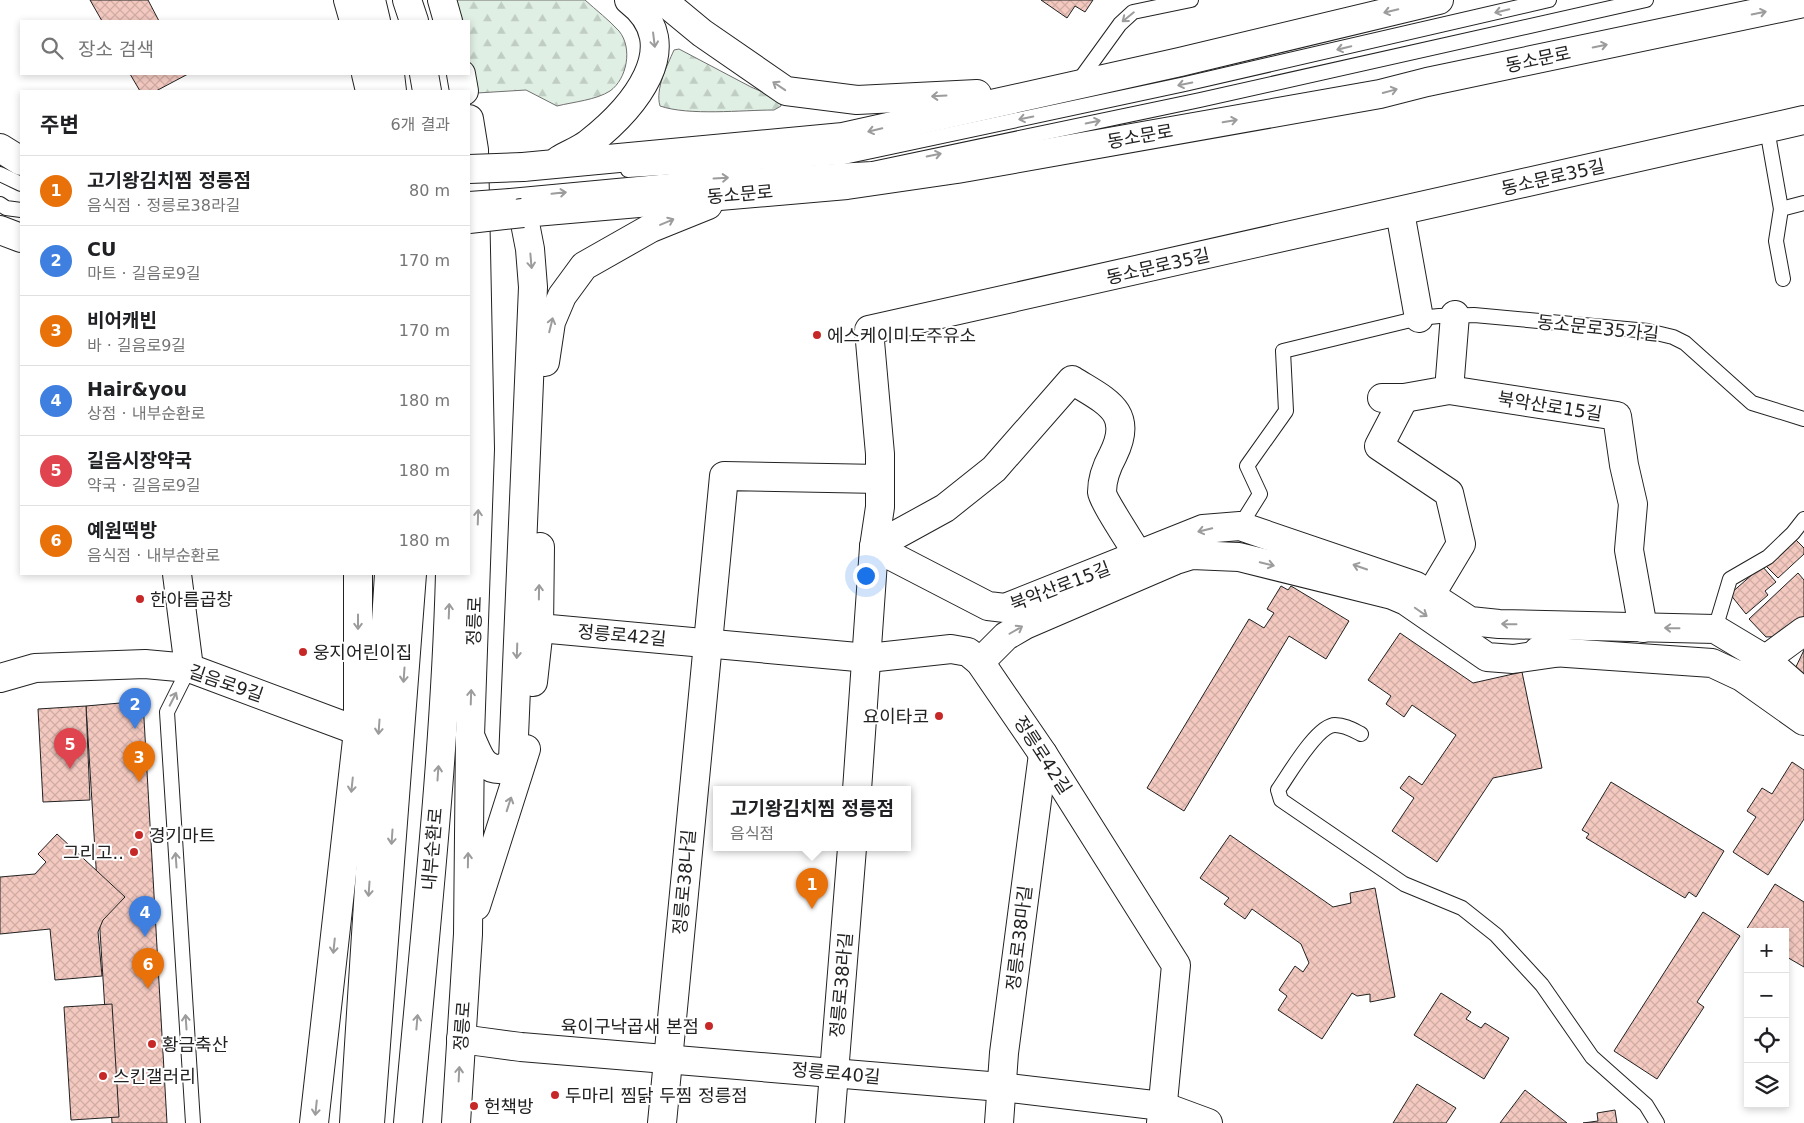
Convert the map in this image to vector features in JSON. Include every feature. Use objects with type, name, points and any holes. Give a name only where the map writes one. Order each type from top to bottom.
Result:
[{"type":"main road","points":[[348,0],[354,20]]},
{"type":"main road","points":[[371,0],[376,20]]},
{"type":"main road","points":[[407,0],[414,20]]},
{"type":"main road","points":[[442,0],[448,20]]},
{"type":"main road","points":[[553,163],[588,144],[631,104],[647,79],[655,52],[652,27],[638,7],[629,0]]},
{"type":"main road","points":[[662,0],[702,33],[786,91],[857,100],[995,93],[1084,95]]},
{"type":"main road","points":[[470,169],[514,173],[553,163],[843,137],[1084,95],[1166,65],[1439,0]]},
{"type":"main road","name":"동소문로","points":[[470,219],[516,205],[736,194],[876,181],[1380,94],[1427,82],[1804,3]]},
{"type":"main road","points":[[366,75],[370,90]]},
{"type":"main road","points":[[390,75],[392,90]]},
{"type":"main road","points":[[424,75],[427,90]]},
{"type":"main road","points":[[461,75],[464,90]]},
{"type":"main road","name":"동소문로35길","points":[[868,658],[874,547],[880,507],[880,480],[869,330],[1804,120]]},
{"type":"main road","name":"정릉로","points":[[456,1123],[468,934],[470,736],[480,449],[474,150],[470,125]]},
{"type":"main road","points":[[0,148],[20,160]]},
{"type":"main road","points":[[468,934],[526,754],[538,628],[545,357],[551,322],[562,296],[584,266],[651,228],[736,194]]},
{"type":"main road","points":[[470,736],[483,764],[493,770],[504,769],[513,760],[533,287],[530,249],[516,205]]},
{"type":"main road","points":[[1400,212],[1419,318]]},
{"type":"main road","points":[[1430,594],[1461,544],[1449,493],[1378,446],[1393,398],[1448,390],[1455,315]]},
{"type":"main road","points":[[874,547],[945,508],[994,470],[1072,380],[1109,403],[1121,421],[1120,440],[1105,470],[1102,493],[1138,555]]},
{"type":"main road","name":"북악산로15길","points":[[1448,390],[1617,416],[1624,465],[1634,504],[1628,550],[1643,628]]},
{"type":"main road","points":[[706,642],[724,476],[880,480]]},
{"type":"main road","name":"북악산로15길","points":[[874,547],[988,606],[999,608],[1010,606],[1202,530],[1240,526],[1416,586],[1470,621],[1499,624],[1715,629]]},
{"type":"main road","points":[[980,662],[1006,636],[1024,625],[1176,560],[1192,555],[1240,557],[1392,595],[1406,601],[1487,657],[1513,659],[1555,653]]},
{"type":"main road","points":[[177,575],[189,668]]},
{"type":"main road","points":[[314,1123],[358,731],[358,575]]},
{"type":"main road","points":[[354,1123],[389,575]]},
{"type":"main road","points":[[370,1123],[412,575]]},
{"type":"main road","name":"내부순환로","points":[[408,1123],[444,699],[450,575]]},
{"type":"main road","name":"북악산로15길","points":[[1458,614],[1485,639],[1501,647],[1555,653],[1712,663],[1742,677],[1804,720]]},
{"type":"main road","name":"정릉로42길","points":[[538,628],[868,658],[951,649],[968,652],[980,662],[1043,754],[1176,966],[1162,1115]]},
{"type":"main road","points":[[1715,629],[1765,659],[1804,693]]},
{"type":"main road","points":[[1742,677],[1803,632]]},
{"type":"main road","name":"정릉로38나길","points":[[662,1123],[706,642]]},
{"type":"main road","points":[[857,786],[868,658]]},
{"type":"main road","name":"길음로9길","points":[[0,678],[35,668],[144,664],[189,668],[358,731]]},
{"type":"main road","name":"정릉로38마길","points":[[999,1123],[1004,1053],[1043,754]]},
{"type":"main road","name":"정릉로38라길","points":[[830,1123],[852,851]]},
{"type":"main road","name":"정릉로40길","points":[[461,1039],[521,1047],[1001,1087],[1208,1123]]},
{"type":"lane","points":[[1084,95],[1120,24],[1133,12],[1191,0]]},
{"type":"lane","points":[[470,182],[514,173],[844,157],[1084,95],[1318,54],[1549,0]]},
{"type":"lane","points":[[470,200],[516,205],[692,179],[872,169],[1200,100],[1646,0]]},
{"type":"lane","points":[[1204,56],[1263,53],[1318,54]]},
{"type":"lane","points":[[1767,129],[1781,209],[1776,240],[1783,279]]},
{"type":"lane","points":[[876,181],[906,161]]},
{"type":"lane","points":[[0,174],[20,184]]},
{"type":"lane","points":[[1781,209],[1804,203]]},
{"type":"lane","points":[[0,204],[6,208],[20,210]]},
{"type":"lane","name":"동소문로35가길","points":[[1240,526],[1260,494],[1247,466],[1286,411],[1283,351],[1419,318],[1455,315],[1648,331],[1673,337],[1685,343],[1752,403],[1804,419]]},
{"type":"lane","points":[[1715,629],[1730,579],[1768,557],[1794,533],[1804,519]]},
{"type":"lane","points":[[189,668],[167,712],[192,1123]]},
{"type":"lane","points":[[1360,734],[1348,727],[1334,725],[1320,731],[1278,790],[1281,800],[1404,884],[1462,908],[1496,935],[1542,985],[1592,1057],[1646,1105],[1657,1123]]},
{"type":"green space","points":[[451,0],[585,0],[619,31],[623,38],[627,54],[624,71],[621,79],[610,91],[591,99],[557,106],[526,90],[477,93],[470,69],[470,20],[457,20]]},
{"type":"green space","points":[[679,49],[751,87],[781,100],[781,106],[774,110],[716,112],[686,111],[660,106],[659,92],[662,78],[674,50]]},
{"type":"building","points":[[90,0],[148,0],[158,20],[101,20]]},
{"type":"building","points":[[1041,0],[1093,0],[1085,12],[1075,6],[1067,18]]},
{"type":"building","points":[[131,75],[186,75],[158,90],[139,90]]},
{"type":"building","points":[[1793,537],[1804,548],[1804,554],[1778,578],[1766,566]]},
{"type":"building","points":[[1762,566],[1776,582],[1765,591],[1768,595],[1746,614],[1730,594]]},
{"type":"building","points":[[1798,573],[1804,580],[1804,621],[1788,636],[1766,637],[1749,619]]},
{"type":"building","points":[[1281,586],[1288,590],[1291,586],[1349,621],[1326,659],[1289,636],[1184,811],[1147,788],[1249,619],[1264,628],[1274,613],[1267,609]]},
{"type":"building","points":[[1400,633],[1473,683],[1522,672],[1542,768],[1493,778],[1437,862],[1392,831],[1414,798],[1400,788],[1409,776],[1422,785],[1456,735],[1412,705],[1404,717],[1386,704],[1391,696],[1368,680]]},
{"type":"building","points":[[1804,650],[1804,678],[1793,673]]},
{"type":"building","points":[[143,701],[167,1123],[112,1123],[86,706]]},
{"type":"building","points":[[86,706],[90,800],[43,802],[38,709]]},
{"type":"building","points":[[1792,762],[1804,770],[1804,819],[1768,875],[1733,852],[1756,817],[1747,811],[1762,788],[1772,794]]},
{"type":"building","points":[[1611,782],[1724,851],[1696,897],[1689,892],[1685,898],[1586,838],[1589,834],[1582,830]]},
{"type":"building","points":[[57,834],[125,897],[103,920],[98,932],[102,976],[55,980],[50,929],[0,934],[0,877],[35,874],[46,862],[38,854]]},
{"type":"building","points":[[1230,835],[1333,907],[1351,903],[1350,893],[1375,888],[1395,997],[1370,1002],[1370,994],[1357,996],[1352,993],[1322,1039],[1278,1010],[1287,996],[1279,990],[1295,966],[1303,972],[1309,963],[1301,944],[1252,909],[1245,919],[1224,904],[1229,898],[1200,878]]},
{"type":"building","points":[[1775,884],[1804,902],[1804,967],[1789,958],[1789,928],[1747,928]]},
{"type":"building","points":[[1703,912],[1740,936],[1697,1002],[1704,1007],[1657,1079],[1614,1051]]},
{"type":"building","points":[[1441,993],[1471,1012],[1466,1019],[1481,1028],[1485,1023],[1509,1038],[1484,1079],[1414,1035]]},
{"type":"building","points":[[112,1004],[119,1117],[71,1120],[64,1007]]},
{"type":"building","points":[[1417,1084],[1456,1108],[1446,1123],[1393,1123]]},
{"type":"building","points":[[1525,1090],[1567,1123],[1500,1123]]},
{"type":"building","points":[[1615,1110],[1617,1123],[1583,1123],[1598,1121],[1597,1113]]},
{"type":"place","name":"에스케이미도주유소","points":[[817,335]]},
{"type":"place","name":"한아름곱창","points":[[140,599]]},
{"type":"place","name":"웅지어린이집","points":[[303,652]]},
{"type":"place","name":"요이타코","points":[[939,716]]},
{"type":"place","name":"CU","points":[[135,729]]},
{"type":"place","name":"길음시장약국","points":[[70,769]]},
{"type":"place","name":"비어캐빈","points":[[139,782]]},
{"type":"place","name":"경기마트","points":[[139,835]]},
{"type":"place","name":"그리고..","points":[[134,852]]},
{"type":"place","name":"고기왕김치찜 정릉점","points":[[812,909]]},
{"type":"place","name":"Hair&you","points":[[145,937]]},
{"type":"place","name":"예원떡방","points":[[148,989]]},
{"type":"place","name":"육이구낙곱새 본점","points":[[709,1026]]},
{"type":"place","name":"황금축산","points":[[152,1044]]},
{"type":"place","name":"스킨갤러리","points":[[103,1076]]},
{"type":"place","name":"두마리 찜닭 두찜 정릉점","points":[[555,1095]]},
{"type":"place","name":"헌책방","points":[[474,1106]]}]
